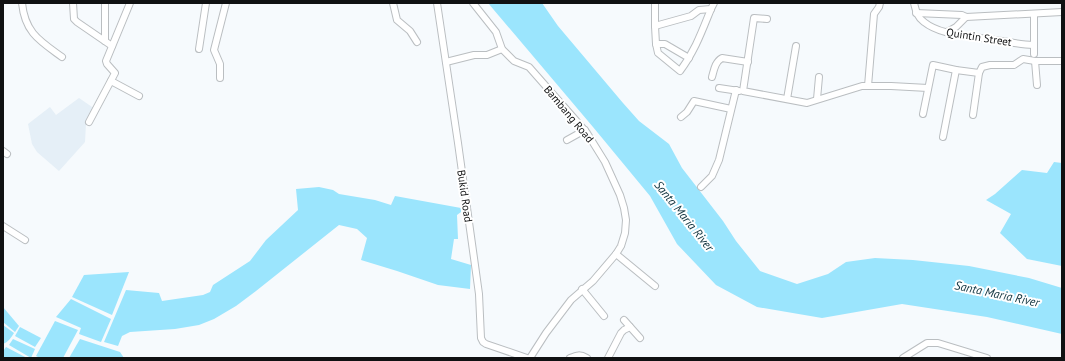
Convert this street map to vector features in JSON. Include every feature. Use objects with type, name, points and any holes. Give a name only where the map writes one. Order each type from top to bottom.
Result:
[{"type":"street","points":[[22,3],[26,23],[32,33],[40,41],[62,57]]},
{"type":"street","points":[[73,3],[74,19],[112,46]]},
{"type":"street","points":[[105,3],[105,41]]},
{"type":"street","points":[[89,122],[115,73],[106,61],[130,3]]},
{"type":"street","points":[[199,49],[206,3]]},
{"type":"street","points":[[220,78],[220,64],[214,50],[226,3]]},
{"type":"street","points":[[393,3],[397,20],[410,31],[417,42]]},
{"type":"street","name":"Bukid Road","points":[[437,3],[479,294],[481,338],[486,344],[528,358]]},
{"type":"street","name":"Bambang Road","points":[[473,3],[496,32],[502,49],[514,61],[529,67],[585,130],[605,162],[620,195],[626,220],[625,232],[621,246],[616,254],[592,281],[571,300],[528,358]]},
{"type":"street","points":[[654,3],[656,44],[658,53],[680,71],[696,46],[713,6]]},
{"type":"street","points":[[868,86],[874,14],[880,3]]},
{"type":"street","points":[[914,3],[916,13],[962,15],[966,17],[1062,12]]},
{"type":"street","points":[[655,26],[691,16],[699,10],[713,6]]},
{"type":"street","name":"Quintin Street","points":[[916,13],[924,23],[946,32],[1033,45]]},
{"type":"street","points":[[1034,14],[1033,45],[1037,85]]},
{"type":"street","points":[[946,32],[956,27],[966,17]]},
{"type":"street","points":[[701,187],[712,176],[719,160],[731,109],[740,91],[748,62],[754,18],[767,19]]},
{"type":"street","points":[[656,44],[666,44],[689,58]]},
{"type":"street","points":[[786,99],[796,46]]},
{"type":"street","points":[[446,62],[474,55],[487,55],[502,49]]},
{"type":"street","points":[[712,77],[717,62],[722,58],[748,62]]},
{"type":"street","points":[[973,115],[979,73],[982,67],[990,65],[1014,65],[1024,59],[1034,58],[1062,60]]},
{"type":"street","points":[[923,114],[933,65],[979,73]]},
{"type":"street","points":[[943,137],[956,70]]},
{"type":"street","points":[[817,99],[819,77]]},
{"type":"street","points":[[111,80],[139,96]]},
{"type":"street","points":[[719,88],[807,102],[862,86],[928,88]]},
{"type":"street","points":[[681,117],[687,112],[694,101],[731,109]]},
{"type":"street","points":[[567,140],[585,130]]},
{"type":"street","points":[[3,226],[25,240]]},
{"type":"street","points":[[616,254],[655,286]]},
{"type":"street","points":[[582,289],[604,316]]},
{"type":"street","points":[[624,320],[640,338]]},
{"type":"street","points":[[608,358],[621,333],[630,327]]},
{"type":"street","points":[[903,358],[927,343],[932,342],[987,358]]},
{"type":"street","points":[[570,358],[582,354],[587,358]]},
{"type":"shaded area","points":[[79,98],[95,109],[86,124],[85,142],[59,171],[37,152],[32,144],[28,124],[50,107],[56,115]]},
{"type":"water","name":"Santa Maria River","points":[[488,3],[542,3],[558,26],[639,121],[669,144],[682,168],[760,271],[797,284],[828,274],[846,262],[875,258],[913,260],[969,266],[1029,278],[1062,288],[1062,334],[987,317],[902,304],[822,318],[757,307],[716,285],[677,244],[650,196]]},
{"type":"water","points":[[1054,162],[1062,163],[1062,266],[1027,259],[1000,233],[1011,214],[986,200],[1022,170],[1047,173]]},
{"type":"water","points":[[319,187],[333,190],[339,194],[375,200],[391,205],[395,196],[461,208],[461,212],[457,215],[458,239],[454,239],[451,259],[471,265],[470,289],[438,285],[361,260],[367,238],[357,229],[339,225],[256,291],[236,306],[214,319],[199,325],[175,329],[130,332],[122,336],[118,346],[104,342],[126,290],[159,293],[162,301],[203,295],[210,292],[213,285],[250,261],[266,240],[298,210],[296,189]]},
{"type":"water","points":[[129,272],[112,315],[72,297],[84,275]]},
{"type":"water","points":[[71,299],[111,319],[101,342],[79,334],[81,328],[56,317]]},
{"type":"water","points":[[3,307],[19,326],[15,332],[3,322]]},
{"type":"water","points":[[55,321],[78,330],[63,358],[40,358],[36,356]]},
{"type":"water","points":[[3,325],[14,333],[9,340],[3,344]]},
{"type":"water","points":[[20,327],[41,338],[35,347],[15,336]]},
{"type":"water","points":[[13,339],[35,349],[31,358],[9,345]]},
{"type":"water","points":[[80,339],[120,352],[124,358],[69,358]]},
{"type":"water","points":[[6,347],[27,358],[3,358],[3,351]]}]
